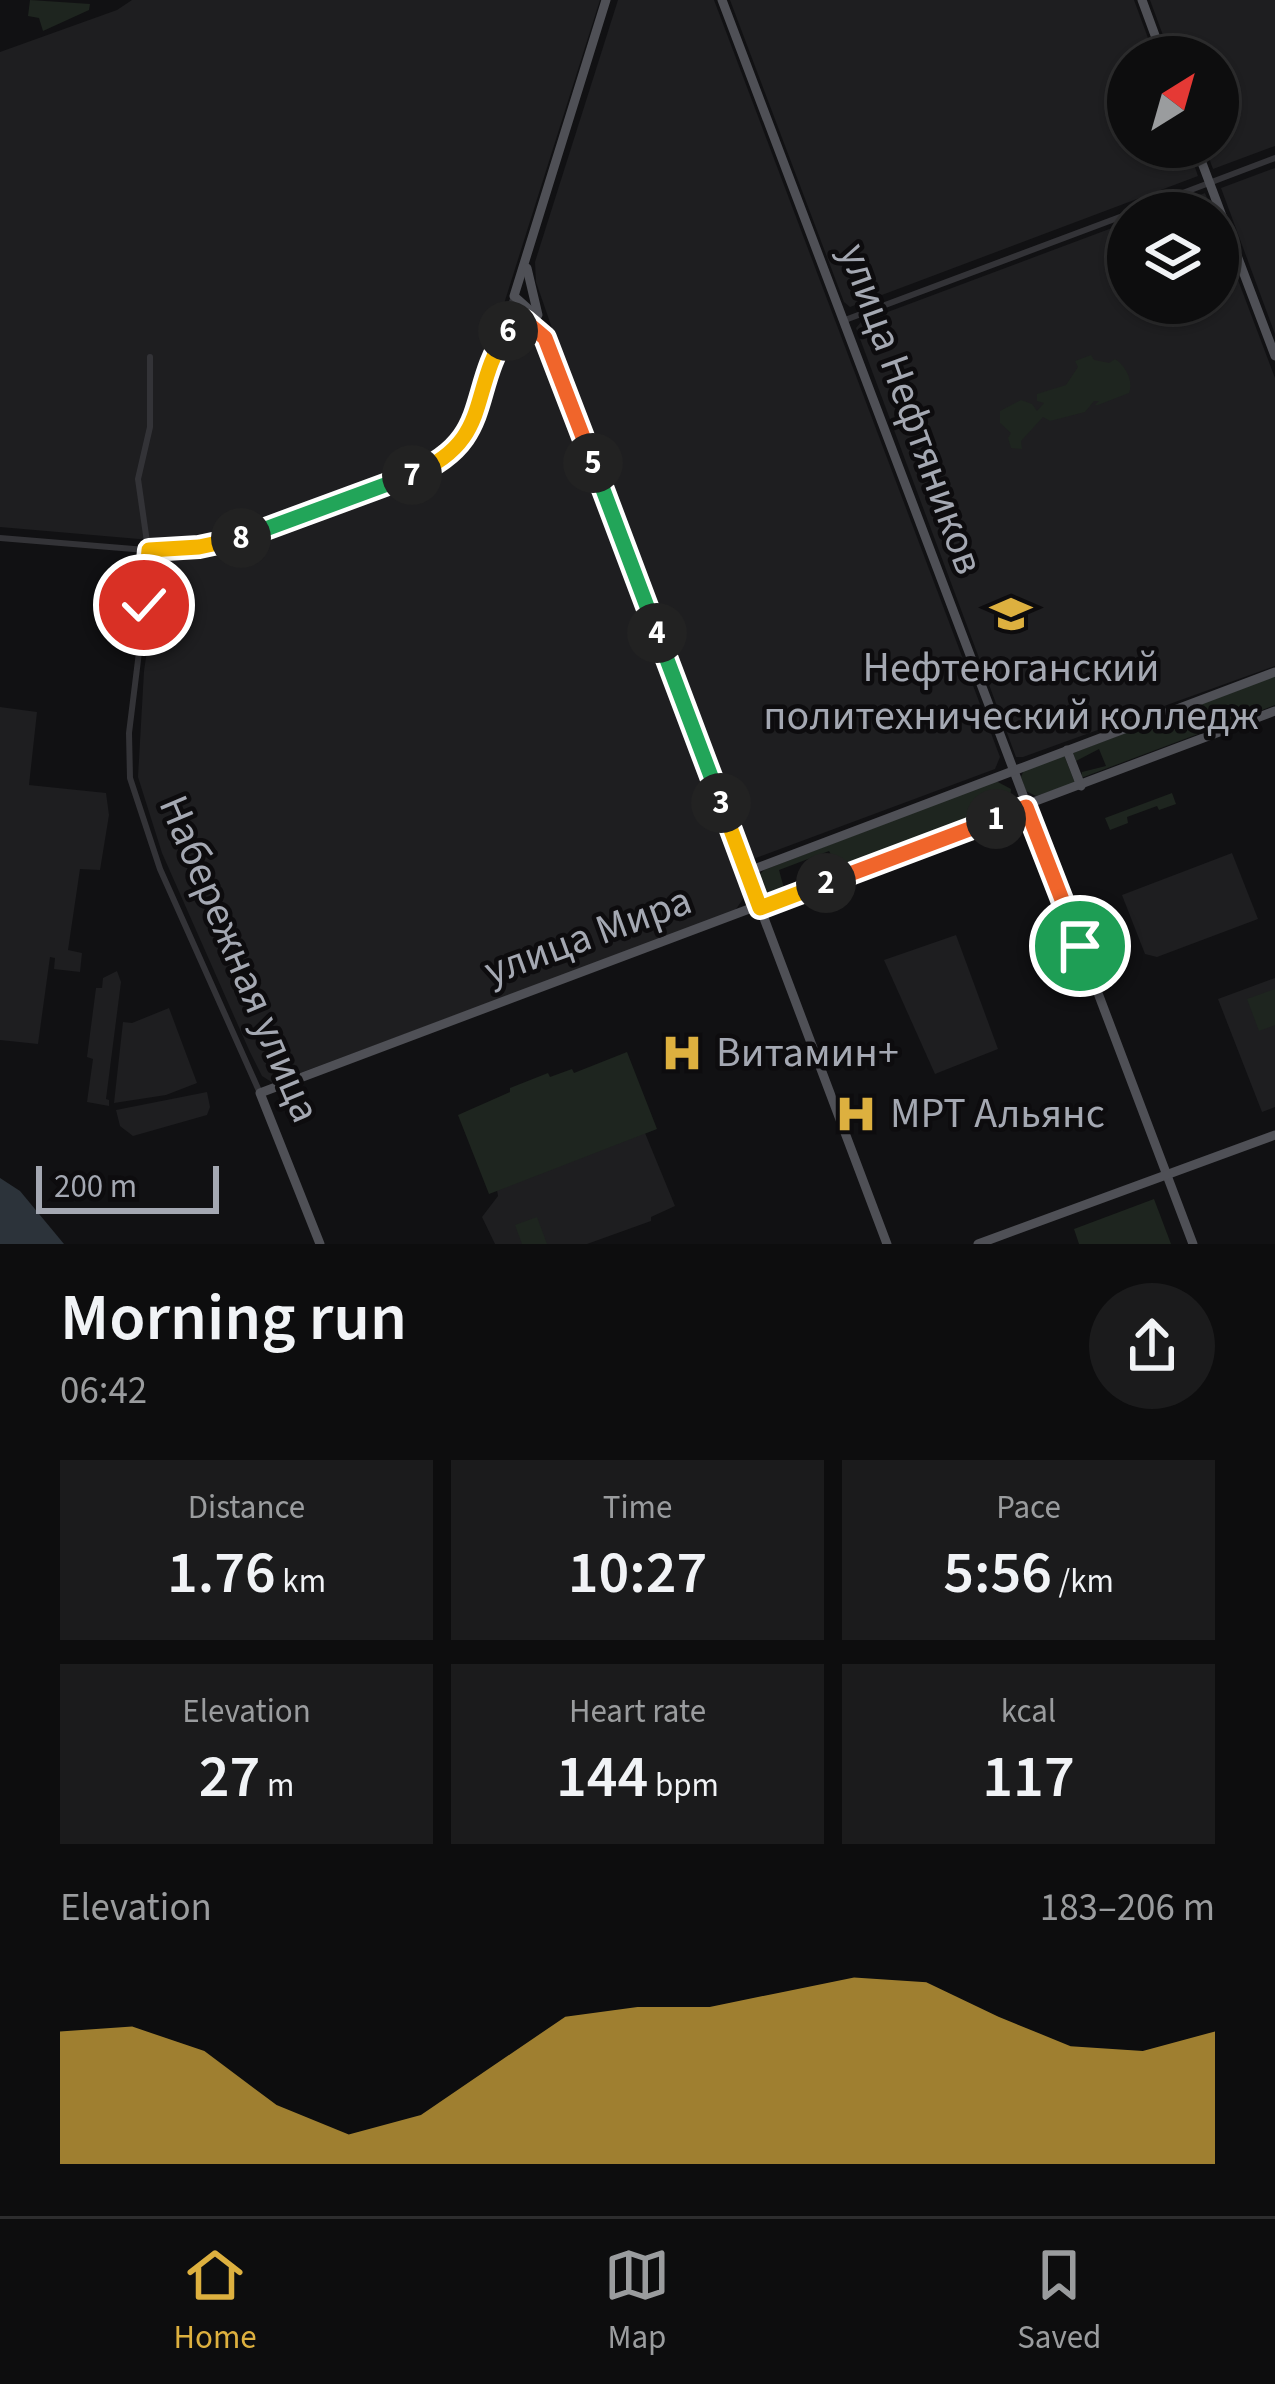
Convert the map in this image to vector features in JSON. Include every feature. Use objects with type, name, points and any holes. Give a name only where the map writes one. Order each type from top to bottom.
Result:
[{"type":"main road","points":[[545,338],[532,312],[514,296],[606,0]]},
{"type":"main road","name":"улица Нефтяников","points":[[722,0],[1193,1244]]},
{"type":"main road","points":[[1142,0],[1155,36]]},
{"type":"main road","points":[[1204,168],[1275,356]]},
{"type":"main road","points":[[527,254],[528,281],[545,338],[887,1244]]},
{"type":"main road","name":"улица Мира","points":[[746,872],[1275,672]]},
{"type":"main road","name":"улица Мира","points":[[260,1094],[1275,711]]},
{"type":"main road","points":[[1067,751],[1081,786]]},
{"type":"main road","name":"Набережная улица","points":[[260,1094],[320,1244]]},
{"type":"main road","points":[[978,1244],[1275,1135]]},
{"type":"street","points":[[1183,192],[1275,158]]},
{"type":"street","points":[[843,320],[1107,221]]},
{"type":"street","points":[[0,538],[149,550],[199,547],[255,535],[437,464],[453,452],[470,428],[514,296]]},
{"type":"street","points":[[499,344],[519,322],[531,323],[545,338]]},
{"type":"street","name":"Набережная улица","points":[[150,356],[151,413],[138,479],[149,550],[129,733],[131,785],[160,869],[260,1094]]},
{"type":"shaded area","points":[[30,0],[90,4],[89,10],[43,31],[39,18],[28,16]]},
{"type":"shaded area","points":[[132,0],[600,0],[471,408],[459,433],[443,450],[300,511],[210,536],[139,539],[0,527],[0,52],[117,10]]},
{"type":"shaded area","points":[[618,0],[714,0],[1000,757],[995,769],[753,859],[536,282],[535,262]]},
{"type":"shaded area","points":[[730,0],[1134,0],[1147,36],[1107,36],[1107,168],[1195,168],[1198,176],[1155,192],[1107,192],[1107,210],[850,307],[844,302]]},
{"type":"shaded area","points":[[1150,0],[1275,0],[1275,146],[1239,159],[1239,36],[1163,36]]},
{"type":"shaded area","points":[[1275,168],[1275,334],[1239,237],[1239,192],[1221,188]]},
{"type":"shaded area","points":[[1107,230],[1107,324],[1239,324],[1239,283],[1275,378],[1275,666],[1016,757],[856,328],[861,322]]},
{"type":"shaded area","points":[[523,330],[538,338],[742,884],[743,899],[734,912],[273,1083],[262,1076],[249,1050],[162,853],[138,777],[144,671],[160,561],[211,555],[307,527],[424,480],[454,463],[482,426],[508,346]]},
{"type":"shaded area","points":[[1091,355],[1094,360],[1119,362],[1129,379],[1129,393],[1098,405],[1094,401],[1085,412],[1050,421],[1043,417],[1021,441],[1022,449],[1011,448],[1011,433],[1000,423],[1000,411],[1021,400],[1037,411],[1044,403],[1037,401],[1037,394],[1066,385],[1078,367],[1075,361]]},
{"type":"shaded area","points":[[1275,676],[1275,705],[1081,778],[1082,772],[1106,766],[1099,749],[1076,761],[1073,753]]},
{"type":"shaded area","points":[[0,707],[37,712],[29,785],[106,793],[109,815],[100,870],[80,869],[68,950],[82,953],[80,972],[54,969],[55,958],[50,957],[38,1044],[0,1040]]},
{"type":"shaded area","points":[[1064,755],[1075,783],[1036,796],[1026,791],[1021,777],[1024,770]]},
{"type":"shaded area","points":[[996,781],[1011,789],[1010,807],[841,872],[829,851],[779,870],[785,892],[766,898],[756,878],[764,870]]},
{"type":"shaded area","points":[[1172,793],[1176,804],[1127,817],[1128,823],[1110,830],[1105,818]]},
{"type":"shaded area","points":[[1232,853],[1258,919],[1157,957],[1145,954],[1122,895]]},
{"type":"shaded area","points":[[956,935],[998,1049],[935,1074],[884,960]]},
{"type":"shaded area","points":[[117,971],[121,982],[106,1099],[109,1106],[87,1102],[93,1059],[87,1057],[96,988],[102,988],[103,978]]},
{"type":"shaded area","points":[[1275,978],[1275,1107],[1262,1112],[1218,999]]},
{"type":"shaded area","points":[[1275,989],[1275,1025],[1259,1031],[1247,999]]},
{"type":"shaded area","points":[[169,1008],[197,1083],[166,1095],[114,1103],[123,1022]]},
{"type":"shaded area","points":[[627,1052],[657,1129],[489,1194],[458,1115],[548,1073],[550,1077],[572,1069],[574,1073]]},
{"type":"shaded area","points":[[207,1092],[207,1115],[133,1136],[120,1126],[116,1110]]},
{"type":"shaded area","points":[[645,1133],[675,1206],[651,1221],[587,1244],[495,1244],[482,1217],[498,1196],[497,1190]]},
{"type":"shaded area","points":[[0,1178],[20,1191],[64,1244],[0,1244]]},
{"type":"shaded area","points":[[1154,1199],[1171,1244],[1079,1244],[1074,1229]]},
{"type":"shaded area","points":[[537,1217],[547,1244],[522,1244],[515,1225]]},
{"type":"place","name":"Нефтеюганский политехнический колледж","points":[[1011,614]]},
{"type":"place","name":"Витамин+","points":[[682,1053]]},
{"type":"place","name":"МРТ Альянс","points":[[856,1114]]},
{"type":"route","points":[[144,605],[149,550],[214,545],[276,528],[446,458],[470,428],[499,344],[509,328],[525,321],[545,338],[760,908],[1026,807],[1080,946]]}]
